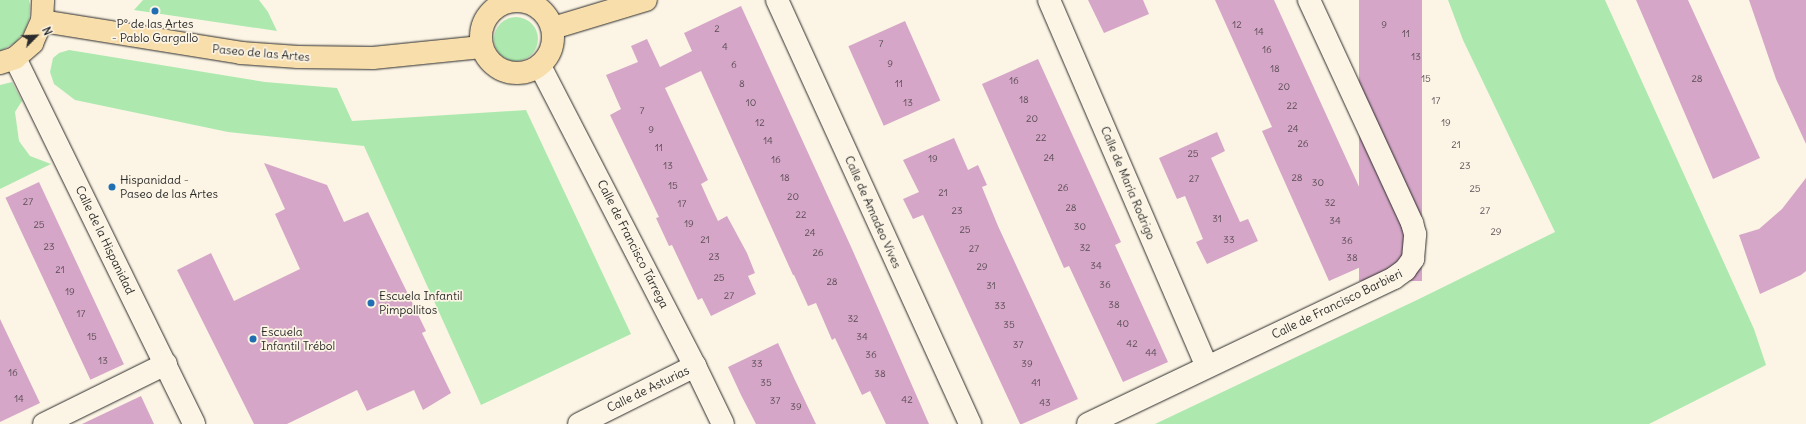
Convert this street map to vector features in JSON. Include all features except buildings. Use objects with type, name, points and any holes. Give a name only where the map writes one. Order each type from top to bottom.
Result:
[{"type":"main road","points":[[522,0],[542,10],[553,28],[552,50],[540,66],[524,74],[507,73],[492,64],[481,47],[481,29],[489,13],[506,2],[522,0]]},
{"type":"main road","points":[[553,28],[646,0]]},
{"type":"main road","points":[[7,60],[32,43],[43,10]]},
{"type":"main road","name":"Paseo de las Artes","points":[[43,10],[241,53],[298,57],[373,58],[481,47]]},
{"type":"street","name":"Calle de Amadeo Vives","points":[[777,0],[970,424]]},
{"type":"street","name":"Calle de María Rodrigo","points":[[1049,0],[1207,366]]},
{"type":"street","name":"Calle de Francisco Barbieri","points":[[1088,424],[1394,278],[1405,270],[1413,259],[1415,241],[1412,223],[1309,0]]},
{"type":"street","name":"Calle de la Hispanidad","points":[[7,60],[166,364],[194,424]]},
{"type":"street","name":"Calle de Francisco Tárrega","points":[[540,66],[695,366],[722,424]]},
{"type":"street","points":[[44,424],[166,364]]},
{"type":"street","name":"Calle de Asturias","points":[[578,424],[695,366]]},
{"type":"green space","points":[[0,0],[29,0],[30,5],[29,19],[24,32],[15,43],[0,51]]},
{"type":"green space","points":[[143,0],[259,0],[268,12],[277,31],[134,10]]},
{"type":"green space","points":[[1448,0],[1605,0],[1754,329],[1766,365],[1649,424],[1155,424],[1419,299],[1555,232],[1463,40]]},
{"type":"green space","points":[[516,17],[528,21],[534,27],[538,39],[534,51],[528,57],[516,61],[504,57],[498,51],[494,39],[498,27],[504,21]]},
{"type":"green space","points":[[69,50],[265,82],[337,88],[352,121],[526,110],[631,334],[481,405],[364,146],[228,132],[75,100],[54,84],[50,72],[53,58],[59,53]]},
{"type":"green space","points":[[12,82],[22,101],[15,112],[19,141],[30,156],[51,164],[0,189],[0,85]]},
{"type":"place","name":"Pº de las Artes - Pablo Gargallo","points":[[155,11]]},
{"type":"place","name":"Hispanidad - Paseo de las Artes","points":[[112,187]]},
{"type":"place","name":"Escuela Infantil Pimpollitos","points":[[371,303]]},
{"type":"place","name":"Escuela Infantil Trébol","points":[[253,339]]}]
